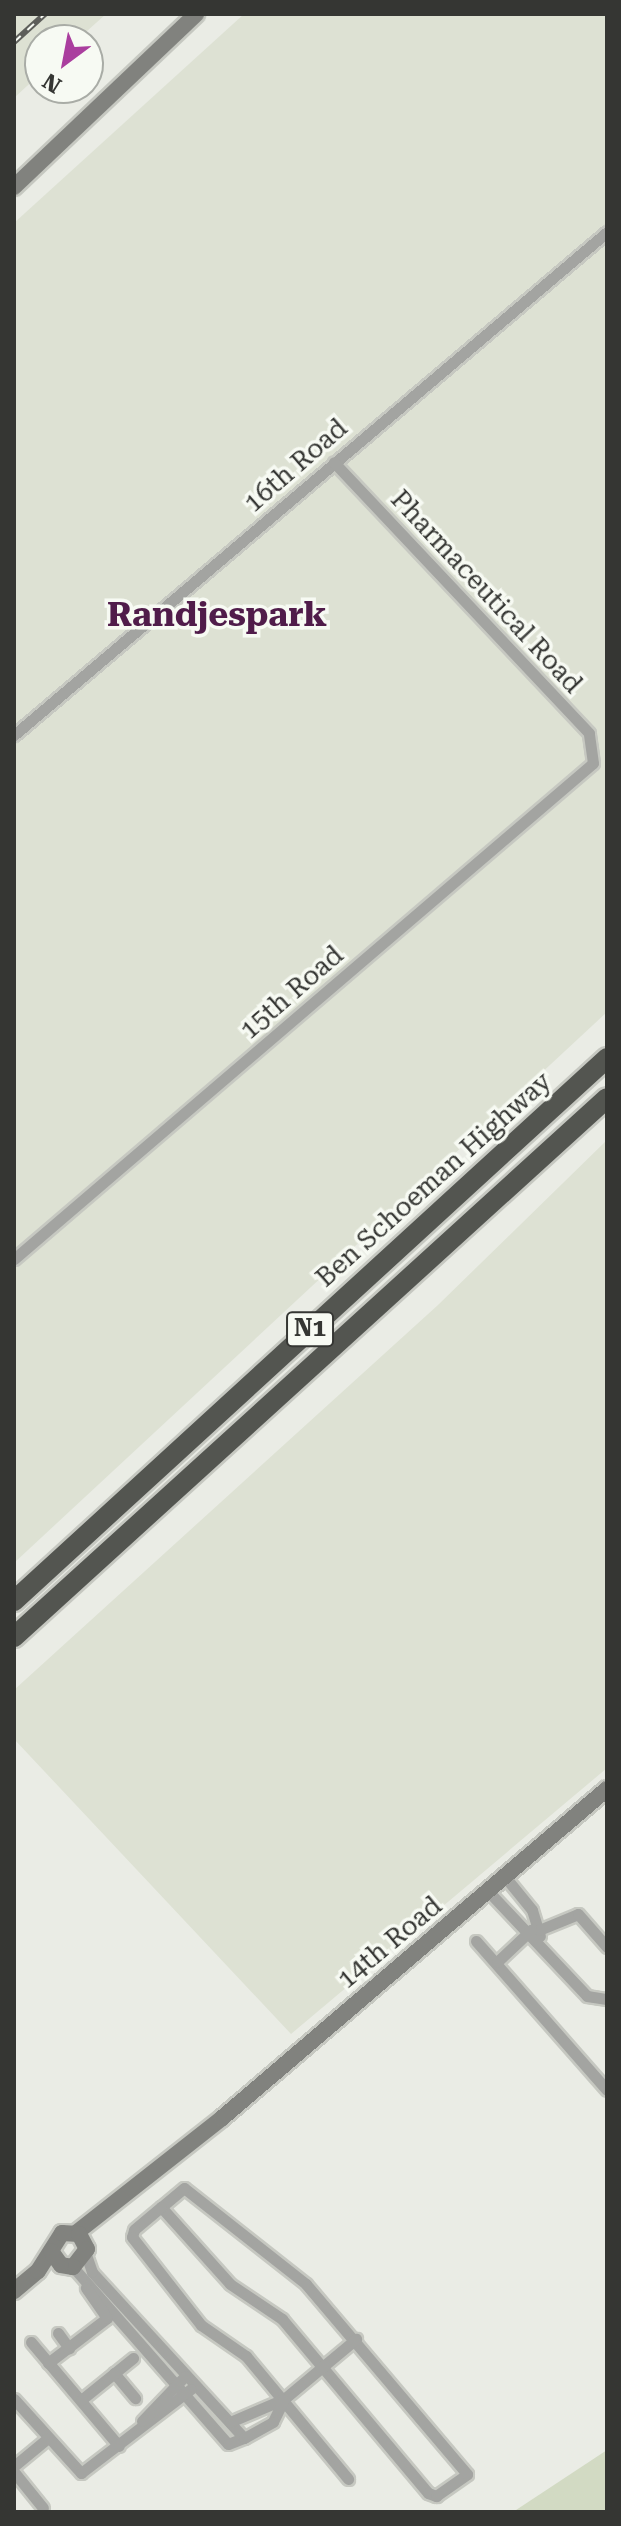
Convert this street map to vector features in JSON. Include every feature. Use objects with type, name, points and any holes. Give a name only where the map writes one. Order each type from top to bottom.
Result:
[{"type":"highway","name":"Ben Schoeman Highway","points":[[14,1601],[607,1058]]},
{"type":"highway","name":"Ben Schoeman Highway","points":[[14,1637],[607,1098]]},
{"type":"street","points":[[148,64],[196,14]]},
{"type":"street","points":[[14,187],[148,64],[208,14]]},
{"type":"street","name":"16th Road","points":[[14,735],[607,232]]},
{"type":"street","name":"Pharmaceutical Road","points":[[334,462],[589,733],[595,757]]},
{"type":"street","name":"15th Road","points":[[14,1259],[582,775],[595,757]]},
{"type":"street","name":"14th Road","points":[[204,2133],[87,2251],[62,2261],[57,2236],[76,2233],[204,2133],[607,1789]]},
{"type":"street","points":[[506,1878],[537,1933],[587,1996],[607,1999]]},
{"type":"street","points":[[488,1891],[537,1933]]},
{"type":"street","points":[[497,1962],[537,1933],[578,1914],[607,1947]]},
{"type":"street","points":[[476,1941],[607,2090]]},
{"type":"street","points":[[161,2207],[230,2284],[282,2319],[432,2496],[466,2478],[467,2470],[306,2284],[225,2227],[187,2188],[161,2207],[132,2237],[201,2325],[246,2356],[348,2479]]},
{"type":"street","points":[[76,2233],[87,2251],[92,2272],[190,2372],[244,2438]]},
{"type":"street","points":[[62,2261],[126,2330],[179,2380],[229,2445],[273,2422],[284,2399]]},
{"type":"street","points":[[14,2291],[62,2261]]},
{"type":"street","points":[[14,2300],[62,2261]]},
{"type":"street","points":[[48,2363],[107,2318],[86,2288]]},
{"type":"street","points":[[126,2330],[140,2318]]},
{"type":"street","points":[[58,2333],[69,2348]]},
{"type":"street","points":[[230,2422],[284,2399],[356,2339]]},
{"type":"street","points":[[31,2342],[119,2446]]},
{"type":"street","points":[[81,2400],[133,2358]]},
{"type":"street","points":[[14,2399],[81,2473],[119,2446],[190,2372]]},
{"type":"street","points":[[114,2373],[135,2398]]},
{"type":"street","points":[[137,2428],[198,2383]]},
{"type":"street","points":[[43,2508],[14,2469],[48,2438]]},
{"type":"shaded area","points":[[14,14],[106,14],[95,24],[24,24],[24,89],[14,98]]},
{"type":"shaded area","points":[[244,14],[607,14],[607,1012],[14,1563],[14,223]]},
{"type":"shaded area","points":[[607,1140],[607,1768],[291,2034],[14,1739],[14,1690],[438,1305]]},
{"type":"green space","points":[[607,2450],[607,2512],[513,2512]]},
{"type":"railway","points":[[14,42],[45,14]]},
{"type":"district","name":"Randjespark","points":[[217,615]]}]
